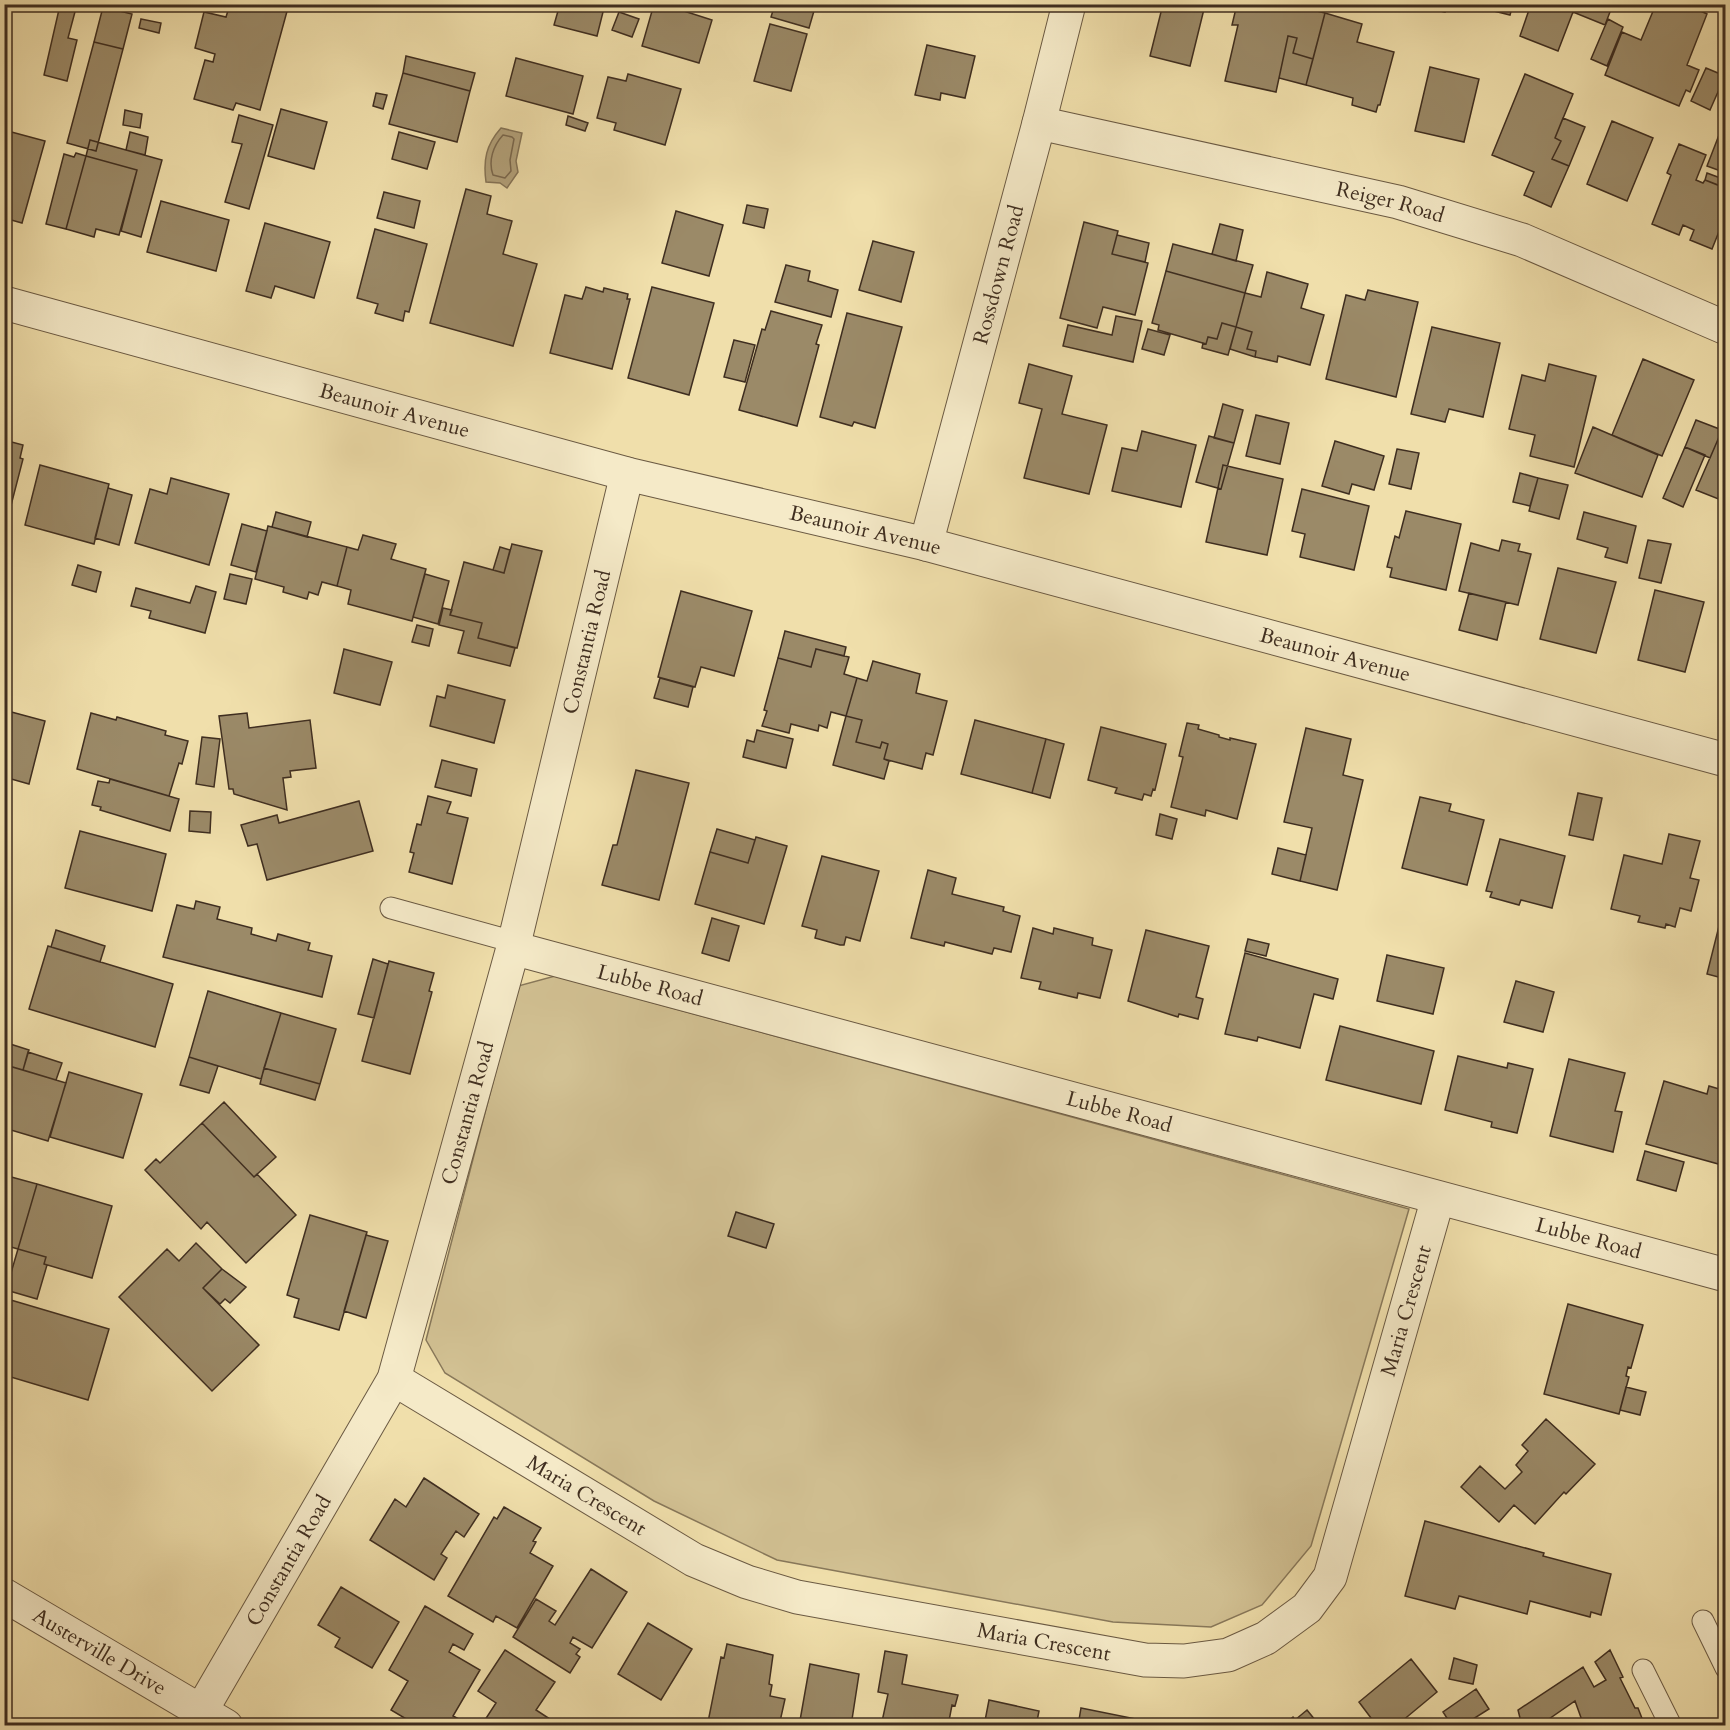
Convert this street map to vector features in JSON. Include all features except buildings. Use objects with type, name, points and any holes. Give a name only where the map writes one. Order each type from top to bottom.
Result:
[{"type":"street","name":"Rossdown Road","points":[[926,543],[1040,123],[1069,4]]},
{"type":"street","name":"Reiger Road","points":[[1040,123],[1398,202],[1522,240],[1725,328]]},
{"type":"street","name":"Beaunoir Avenue","points":[[4,303],[627,474],[926,543],[1725,760]]},
{"type":"street","name":"Constantia Road","points":[[214,1718],[394,1379],[513,945],[627,474]]},
{"type":"street","name":"Lubbe Road","points":[[513,945],[1725,1275]]},
{"type":"street","name":"Maria Crescent","points":[[394,1379],[694,1560],[747,1582],[797,1597],[1145,1660],[1184,1661],[1228,1655],[1266,1638],[1307,1608],[1330,1576],[1438,1198]]},
{"type":"street","name":"Austerville Drive","points":[[4,1595],[214,1718]]},
{"type":"lane","points":[[391,908],[513,945]]},
{"type":"lane","points":[[1703,1621],[1725,1668]]},
{"type":"lane","points":[[1643,1670],[1671,1725]]},
{"type":"shaded area","points":[[555,976],[1409,1209],[1311,1546],[1262,1605],[1211,1627],[1113,1622],[777,1560],[654,1501],[445,1373],[426,1340],[518,986]]},
{"type":"water","points":[[501,128],[522,133],[516,161],[518,172],[507,188],[500,183],[486,182],[485,174],[485,160],[489,147]]}]
